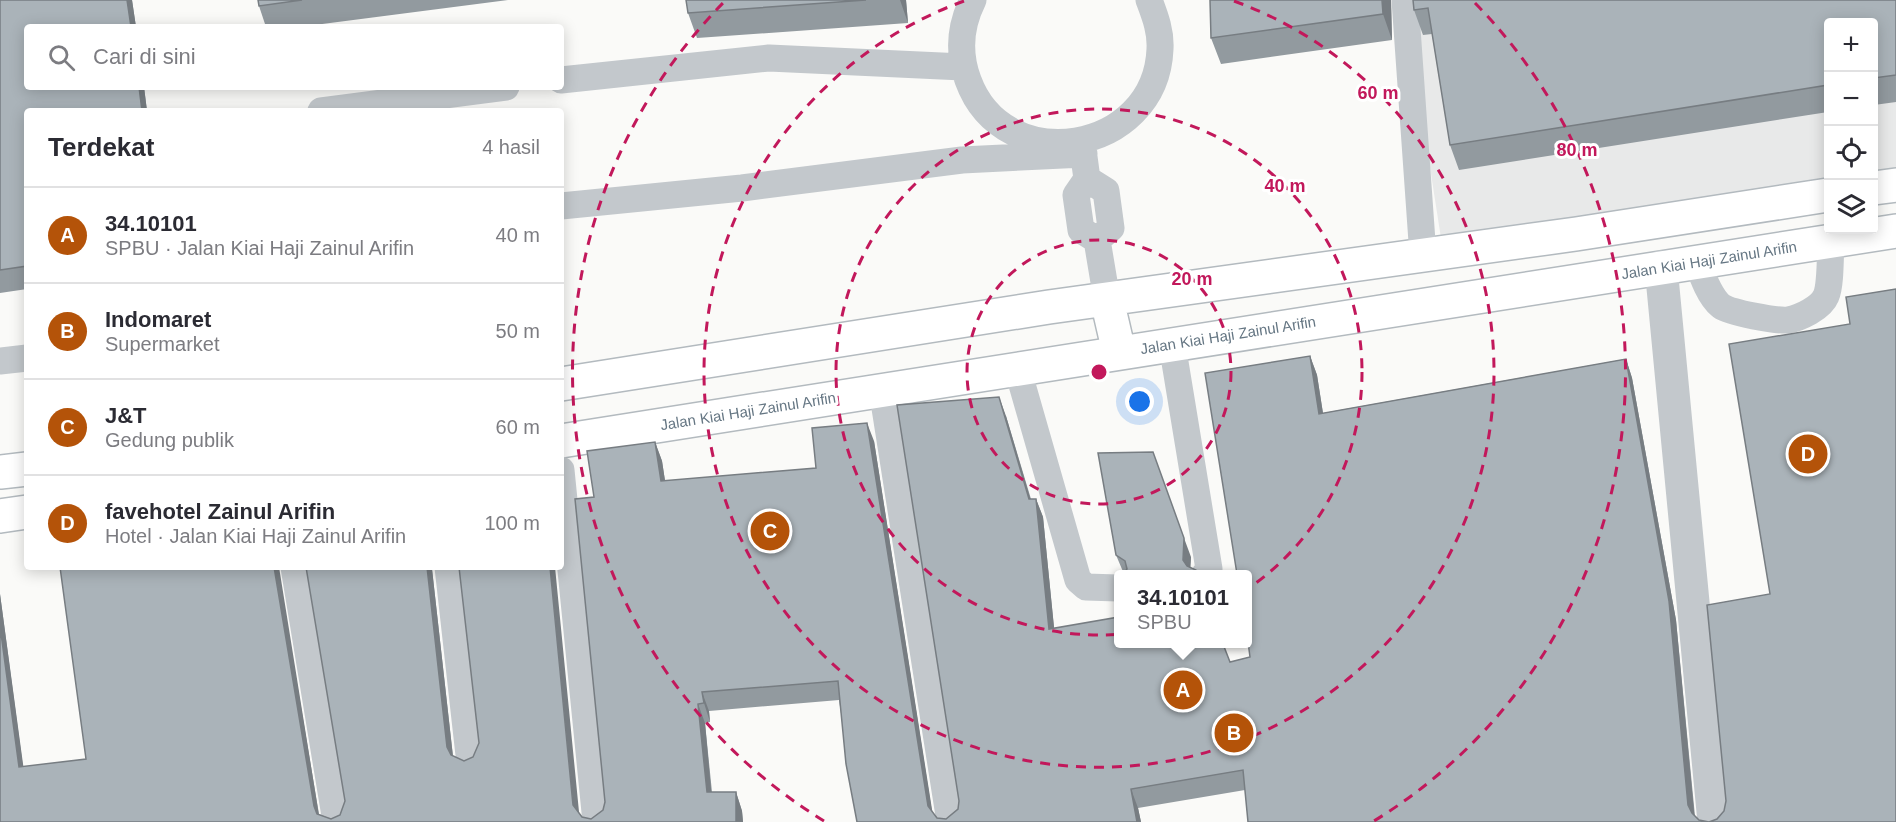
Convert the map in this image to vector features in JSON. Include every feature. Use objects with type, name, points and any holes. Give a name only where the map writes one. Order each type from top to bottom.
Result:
[{"type":"main road","points":[[1878,187],[1896,185]]},
{"type":"main road","points":[[564,384],[1107,300],[1423,256],[1824,196]]},
{"type":"main road","name":"Jalan Kiai Haji Zainul Arifin","points":[[564,441],[1896,231]]},
{"type":"main road","points":[[1107,300],[1119,352]]},
{"type":"main road","points":[[0,472],[24,469]]},
{"type":"main road","points":[[0,516],[24,512]]},
{"type":"street","points":[[1661,267],[1714,822]]},
{"type":"lane","points":[[1405,0],[1423,256]]},
{"type":"lane","points":[[1107,300],[1097,240],[1081,230],[1076,195],[1084,158],[1106,133],[1127,118],[1145,98],[1156,75],[1160,49],[1158,24],[1151,3]]},
{"type":"lane","points":[[966,5],[961,40],[963,67],[972,91],[987,112],[1013,132],[1030,140],[1056,144],[1084,158]]},
{"type":"lane","points":[[564,80],[769,58],[963,67]]},
{"type":"lane","points":[[344,108],[483,90]]},
{"type":"lane","points":[[564,206],[742,188],[962,160],[1084,158]]},
{"type":"lane","points":[[1697,261],[1702,278],[1721,306],[1743,314],[1787,320],[1802,316],[1818,306],[1826,295],[1831,241]]},
{"type":"lane","points":[[1172,344],[1209,570]]},
{"type":"lane","points":[[0,362],[24,358]]},
{"type":"lane","points":[[1017,368],[1078,580],[1086,587],[1114,588]]},
{"type":"lane","points":[[882,389],[950,822]]},
{"type":"lane","points":[[564,500],[596,822]]},
{"type":"lane","points":[[294,570],[336,822]]},
{"type":"lane","points":[[448,570],[470,764]]},
{"type":"shaded area","points":[[1404,0],[1896,0],[1896,193],[1878,196],[1878,18],[1824,18],[1824,205],[1445,264]]},
{"type":"building","points":[[0,0],[127,0],[131,24],[24,24],[24,90],[139,90],[142,108],[24,108],[24,266],[0,270]]},
{"type":"building","points":[[258,0],[302,0],[259,6]]},
{"type":"building","points":[[686,0],[866,0],[688,13]]},
{"type":"building","points":[[1210,0],[1382,0],[1383,14],[1211,38]]},
{"type":"building","points":[[1413,0],[1896,0],[1896,75],[1878,77],[1878,18],[1824,18],[1824,86],[1450,145],[1428,8],[1414,10]]},
{"type":"building","points":[[1896,289],[1896,822],[1709,822],[1717,819],[1724,811],[1726,801],[1707,605],[1770,594],[1729,344],[1850,324],[1846,297]]},
{"type":"building","points":[[1310,356],[1319,414],[1626,359],[1669,601],[1688,805],[1699,820],[1709,822],[1248,822],[1243,770],[1131,789],[1137,822],[857,822],[846,764],[838,681],[702,692],[704,703],[698,704],[707,792],[736,792],[736,822],[0,822],[0,626],[19,767],[86,759],[60,570],[275,570],[314,806],[317,814],[331,819],[340,815],[345,801],[306,570],[427,570],[447,747],[451,755],[464,761],[473,757],[479,743],[459,570],[550,570],[573,805],[582,817],[591,819],[603,810],[605,802],[575,499],[594,497],[587,451],[655,442],[661,481],[816,468],[812,428],[867,423],[928,806],[937,818],[946,819],[958,809],[959,801],[897,405],[999,397],[1029,499],[1036,499],[1049,629],[1114,618],[1114,648],[1225,648],[1230,662],[1250,657],[1252,570],[1236,570],[1205,373]]},
{"type":"building","points":[[1153,452],[1184,538],[1183,560],[1187,566],[1196,570],[1126,570],[1125,561],[1116,555],[1098,453]]},
{"type":"place","name":"favehotel Zainul Arifin","points":[[1808,454]]},
{"type":"place","name":"J&T","points":[[770,531]]},
{"type":"place","name":"34.10101","points":[[1183,690]]},
{"type":"place","name":"Indomaret","points":[[1234,733]]}]
